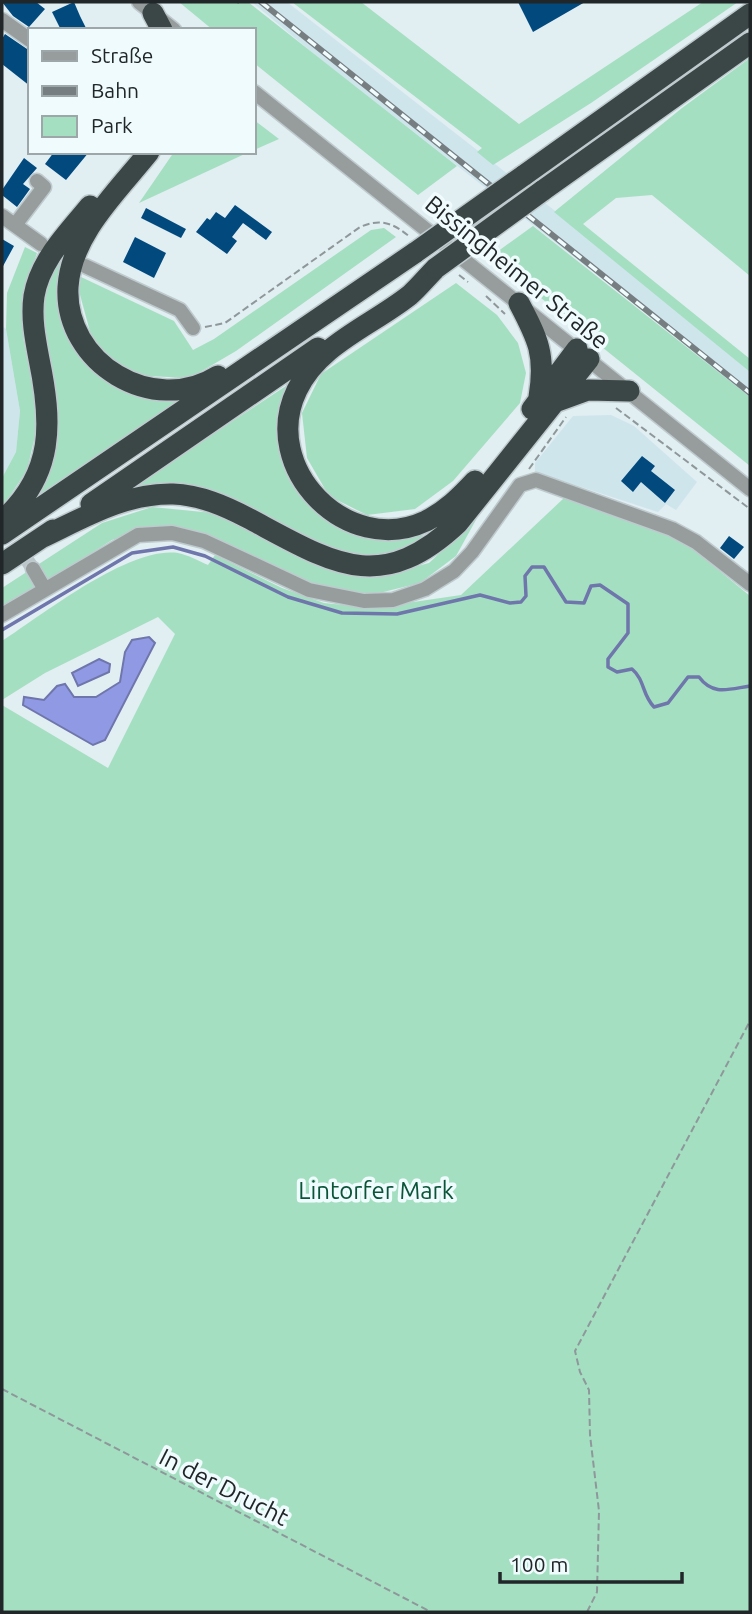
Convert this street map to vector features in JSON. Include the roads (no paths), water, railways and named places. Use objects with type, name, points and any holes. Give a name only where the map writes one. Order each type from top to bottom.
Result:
[{"type":"highway","points":[[2,534],[284,344],[416,246],[523,176],[750,14]]},
{"type":"highway","points":[[629,391],[588,390],[552,401],[453,504],[424,522],[394,529],[359,526],[329,510],[307,489],[294,466],[289,442],[289,416],[296,392],[312,365],[332,347],[411,294],[542,191],[750,43]]},
{"type":"highway","points":[[2,521],[26,494],[38,471],[49,436],[48,405],[33,328],[34,295],[44,267],[131,154]]},
{"type":"highway","points":[[147,154],[94,222],[74,261],[68,287],[70,312],[77,335],[111,374],[139,387],[182,390],[206,383],[266,345],[284,344]]},
{"type":"highway","points":[[2,564],[444,269]]},
{"type":"highway","points":[[513,309],[542,351],[552,401]]},
{"type":"highway","points":[[43,537],[112,503],[174,494],[200,498],[229,508],[320,556],[354,565],[384,567],[411,559],[458,523],[552,401],[583,354]]},
{"type":"street","points":[[151,15],[171,28]]},
{"type":"street","points":[[2,20],[28,39]]},
{"type":"street","name":"Bissingheimer Straße","points":[[256,95],[513,309],[583,354],[750,489]]},
{"type":"street","points":[[15,225],[44,187],[37,181]]},
{"type":"street","points":[[2,216],[41,244]]},
{"type":"street","points":[[85,266],[180,310],[193,328]]},
{"type":"street","points":[[2,615],[138,535],[172,533],[204,541],[309,590],[364,601],[393,600],[425,589],[454,571],[527,481],[536,480],[672,528],[696,542],[750,584]]},
{"type":"street","points":[[33,569],[44,588]]},
{"type":"water","points":[[149,637],[155,643],[105,740],[93,745],[23,705],[24,697],[44,700],[57,686],[65,684],[74,697],[96,697],[120,682],[125,652],[132,640]]},
{"type":"water","points":[[99,659],[110,664],[109,672],[78,686],[72,673]]},
{"type":"waterway","points":[[2,630],[132,553],[173,547],[205,556],[288,597],[342,613],[397,614],[480,595],[510,603],[521,602],[526,596],[525,576],[532,567],[544,567],[566,602],[584,603],[591,586],[600,585],[628,604],[628,633],[608,659],[608,667],[617,672],[632,669],[654,707],[668,703],[688,677],[699,677],[716,689],[750,686]]},
{"type":"tunnel","points":[[3,524],[33,569]]},
{"type":"railway","points":[[261,2],[750,393]]},
{"type":"park label","name":"Lintorfer Mark","points":[[376,1190]]}]
